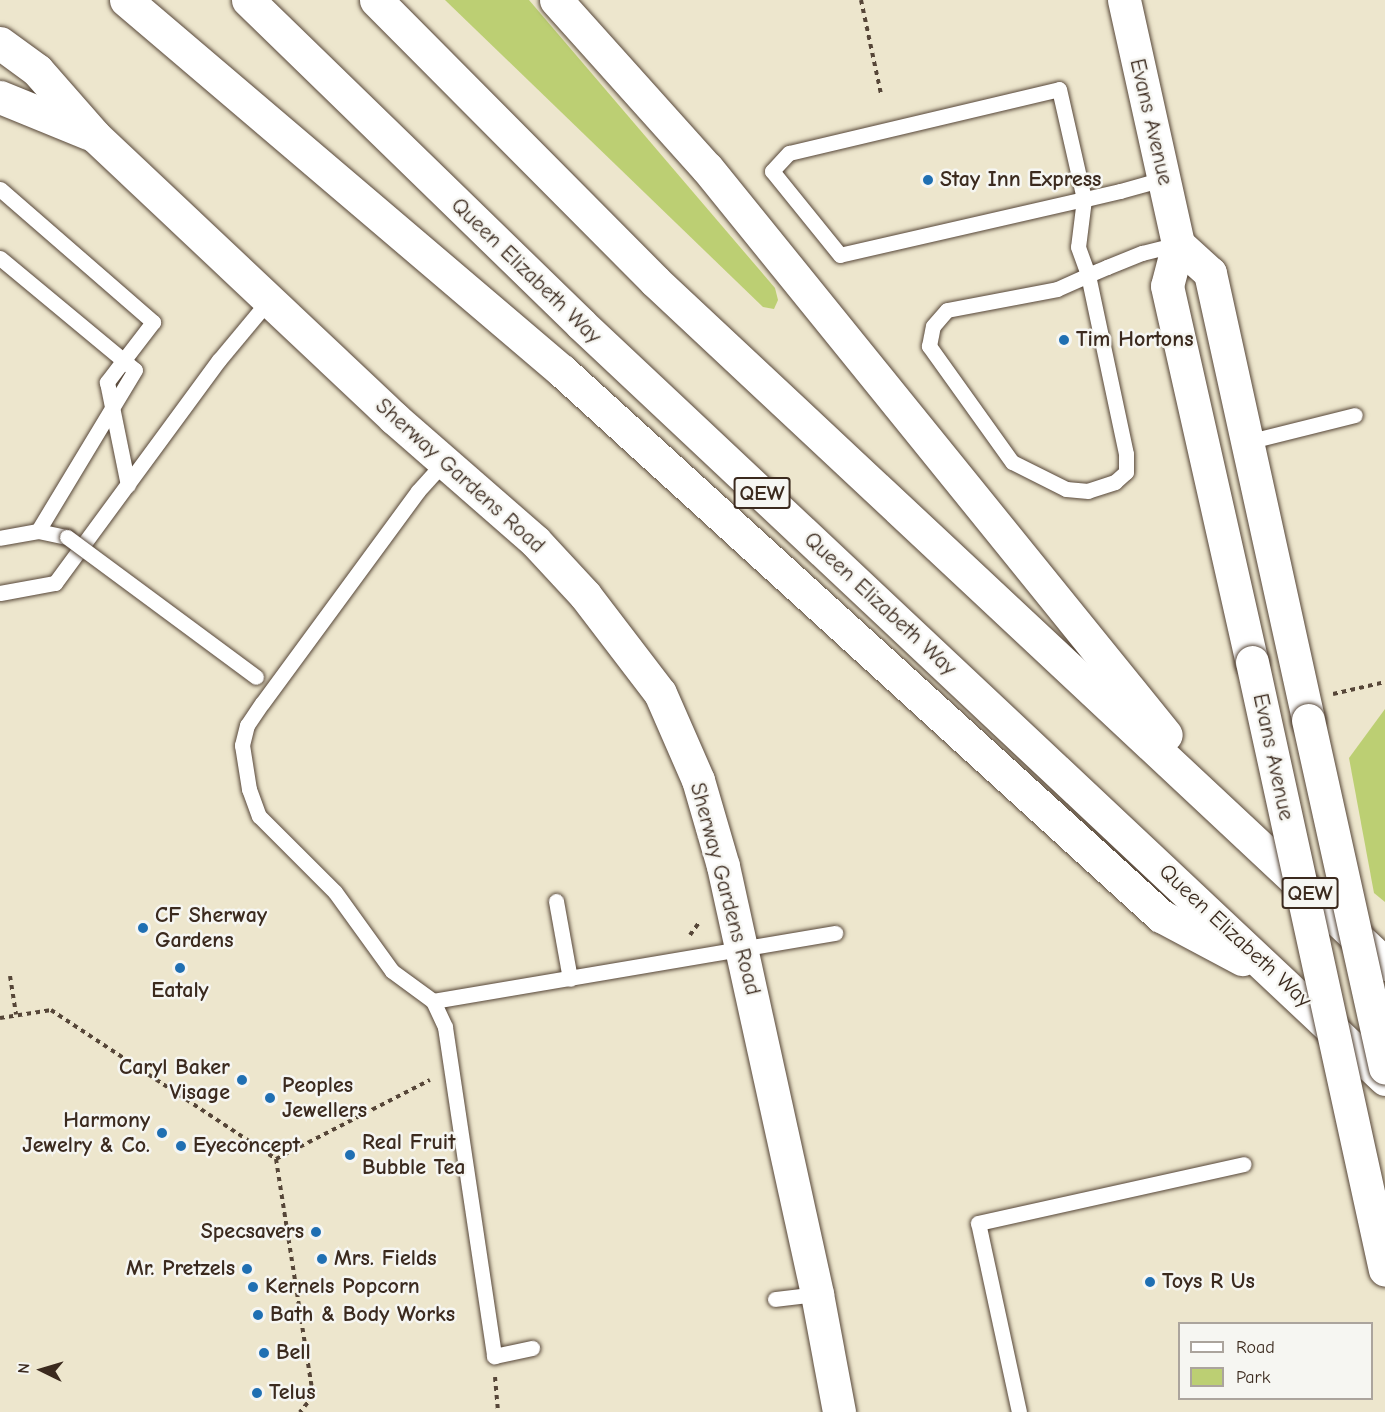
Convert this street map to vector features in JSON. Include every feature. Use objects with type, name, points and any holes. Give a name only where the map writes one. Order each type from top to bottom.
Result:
[{"type":"main road","points":[[126,0],[562,371],[1161,916],[1281,980]]},
{"type":"main road","name":"Queen Elizabeth Way","points":[[249,0],[581,324],[1385,1079]]},
{"type":"main road","points":[[376,0],[655,281],[1234,822]]},
{"type":"main road","points":[[556,0],[707,168],[1005,532],[1234,822]]},
{"type":"main road","name":"Evans Avenue","points":[[1124,0],[1178,244],[1167,286],[1385,1270]]},
{"type":"main road","name":"Sherway Gardens Road","points":[[0,43],[37,70],[95,136],[269,300],[535,541],[585,595],[660,693],[698,780],[743,948],[817,1294],[839,1412]]},
{"type":"main road","name":"Sherway Gardens Road","points":[[0,97],[95,136]]},
{"type":"main road","name":"Evans Avenue","points":[[1178,244],[1210,273],[1246,442],[1317,708],[1385,1068]]},
{"type":"main road","name":"QEW","points":[[1234,822],[1385,964]]},
{"type":"lane","points":[[1163,179],[1084,199],[840,255],[772,171],[789,153],[1059,89],[1084,199],[1078,247],[1088,275],[1126,454],[1126,472],[1115,482],[1088,491],[1066,489],[1012,462],[929,346],[933,326],[947,310],[1057,289],[1088,275],[1142,253],[1178,244]]},
{"type":"lane","points":[[0,189],[153,321],[107,382],[128,485]]},
{"type":"lane","points":[[0,258],[135,370],[38,531]]},
{"type":"lane","points":[[0,593],[55,583],[219,360],[269,300]]},
{"type":"lane","points":[[1246,442],[1355,415]]},
{"type":"lane","points":[[445,461],[418,491],[272,688],[243,734],[252,802],[272,831],[335,892],[392,971],[434,1001],[445,1028],[494,1356],[532,1348]]},
{"type":"lane","points":[[0,538],[38,531],[67,537],[272,688]]},
{"type":"lane","points":[[556,902],[570,979]]},
{"type":"lane","points":[[434,1001],[835,933]]},
{"type":"lane","points":[[1019,1412],[978,1223],[1244,1164]]},
{"type":"lane","points":[[775,1299],[817,1294]]},
{"type":"path","points":[[861,0],[881,94]]},
{"type":"path","points":[[1317,708],[1385,682]]},
{"type":"path","points":[[10,976],[16,1015]]},
{"type":"path","points":[[0,1018],[51,1010],[276,1159],[313,1396],[300,1412]]},
{"type":"path","points":[[276,1159],[434,1079]]},
{"type":"path","points":[[494,1356],[498,1412]]},
{"type":"green space","points":[[445,0],[529,0],[775,288],[778,300],[774,309],[763,307]]},
{"type":"green space","points":[[1385,709],[1385,902],[1374,893],[1349,758]]},
{"type":"place","name":"Stay Inn Express","points":[[928,180]]},
{"type":"place","name":"Tim Hortons","points":[[1064,340]]},
{"type":"place","name":"CF Sherway Gardens","points":[[143,928]]},
{"type":"place","name":"Eataly","points":[[180,968]]},
{"type":"place","name":"Caryl Baker Visage","points":[[242,1080]]},
{"type":"place","name":"Peoples Jewellers","points":[[270,1098]]},
{"type":"place","name":"Harmony Jewelry & Co.","points":[[162,1133]]},
{"type":"place","name":"Eyeconcept","points":[[181,1146]]},
{"type":"place","name":"Real Fruit Bubble Tea","points":[[350,1155]]},
{"type":"place","name":"Specsavers","points":[[316,1232]]},
{"type":"place","name":"Mrs. Fields","points":[[322,1259]]},
{"type":"place","name":"Mr. Pretzels","points":[[247,1269]]},
{"type":"place","name":"Toys R Us","points":[[1150,1282]]},
{"type":"place","name":"Kernels Popcorn","points":[[253,1287]]},
{"type":"place","name":"Bath & Body Works","points":[[258,1315]]},
{"type":"place","name":"Bell","points":[[264,1353]]},
{"type":"place","name":"Telus","points":[[257,1393]]}]
